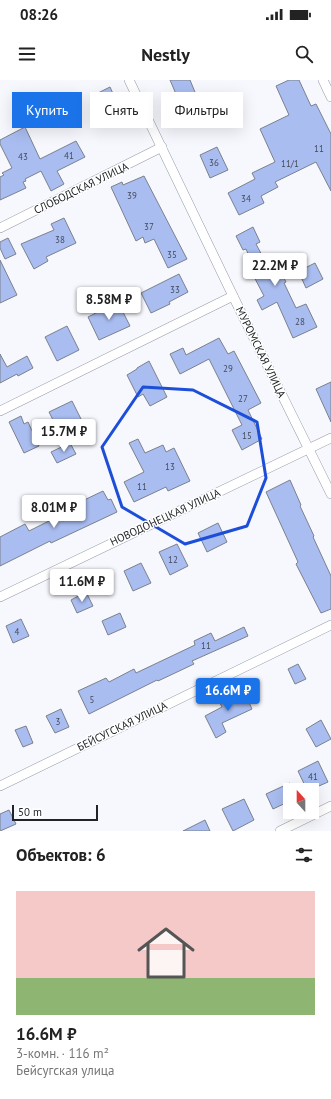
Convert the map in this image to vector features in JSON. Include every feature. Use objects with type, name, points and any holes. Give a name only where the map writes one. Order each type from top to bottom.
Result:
[{"type":"street","name":"МУРОМСКАЯ УЛИЦА","points":[[129,80],[233,296],[331,494]]},
{"type":"street","points":[[322,80],[331,97]]},
{"type":"street","name":"СЛОБОДСКАЯ УЛИЦА","points":[[0,228],[162,148]]},
{"type":"street","points":[[0,411],[233,296]]},
{"type":"street","name":"НОВОДОНЕЦКАЯ УЛИЦА","points":[[0,597],[331,438]]},
{"type":"street","name":"БЕЙСУГСКАЯ УЛИЦА","points":[[0,786],[331,625]]},
{"type":"street","points":[[280,831],[331,806]]},
{"type":"highlighted area","points":[[143,387],[193,390],[257,422],[266,478],[247,526],[185,544],[122,507],[102,447]]},
{"type":"building","points":[[170,80],[190,80],[195,92],[175,92]]},
{"type":"building","points":[[289,80],[299,80],[311,106],[316,104],[331,134],[331,191],[316,162],[275,182],[278,187],[261,196],[264,203],[239,215],[228,193],[255,179],[252,173],[275,162],[260,129],[289,115],[276,86]]},
{"type":"building","points":[[110,87],[112,92],[100,92]]},
{"type":"building","points":[[25,128],[40,159],[76,141],[85,157],[57,171],[64,184],[51,191],[41,171],[25,179],[26,181],[23,182],[26,188],[0,200],[0,177],[4,175],[2,173],[12,168],[0,144],[0,140]]},
{"type":"building","points":[[217,147],[228,170],[210,178],[200,155]]},
{"type":"building","points":[[144,176],[187,259],[168,268],[154,239],[145,243],[143,237],[136,241],[111,187],[122,182],[123,185]]},
{"type":"building","points":[[64,218],[76,243],[46,257],[48,261],[34,269],[21,244],[54,230],[51,224]]},
{"type":"building","points":[[253,227],[260,242],[256,244],[265,261],[273,257],[286,282],[284,283],[296,308],[306,304],[317,327],[293,338],[277,302],[262,310],[257,300],[264,296],[250,269],[254,267],[246,249],[243,250],[236,236]]},
{"type":"building","points":[[8,238],[16,254],[5,259],[0,248],[0,242]]},
{"type":"building","points":[[0,260],[17,295],[0,303]]},
{"type":"building","points":[[315,263],[323,279],[306,288],[301,277],[306,274],[303,269]]},
{"type":"building","points":[[179,274],[188,292],[169,302],[170,304],[151,313],[141,293]]},
{"type":"building","points":[[118,302],[130,326],[99,340],[88,317]]},
{"type":"building","points":[[67,326],[79,350],[57,361],[45,337]]},
{"type":"building","points":[[219,338],[228,354],[234,351],[261,403],[248,410],[262,439],[242,450],[232,430],[242,425],[209,359],[180,374],[170,354],[183,348],[186,355]]},
{"type":"building","points":[[0,354],[7,367],[27,356],[33,368],[0,383]]},
{"type":"building","points":[[149,361],[167,397],[150,406],[143,394],[138,397],[127,375]]},
{"type":"building","points":[[331,382],[331,422],[316,389]]},
{"type":"building","points":[[72,401],[82,421],[59,432],[49,412]]},
{"type":"building","points":[[21,416],[24,424],[28,422],[39,446],[24,453],[9,422]]},
{"type":"building","points":[[138,439],[145,453],[163,445],[166,452],[174,448],[190,481],[168,491],[166,487],[134,502],[124,482],[144,472],[129,443]]},
{"type":"building","points":[[70,443],[76,454],[57,463],[51,452]]},
{"type":"building","points":[[290,480],[314,536],[313,537],[331,576],[331,609],[321,613],[296,564],[298,562],[266,492]]},
{"type":"building","points":[[103,491],[108,500],[111,499],[117,512],[51,543],[50,541],[0,566],[0,537],[25,524],[29,531],[61,515],[63,521],[84,511],[80,502]]},
{"type":"building","points":[[218,523],[227,542],[207,552],[198,533]]},
{"type":"building","points":[[177,544],[188,566],[170,575],[159,552]]},
{"type":"building","points":[[141,563],[151,583],[133,591],[124,571]]},
{"type":"building","points":[[86,592],[93,606],[77,613],[71,600]]},
{"type":"building","points":[[120,613],[126,627],[108,635],[102,621]]},
{"type":"building","points":[[21,619],[29,636],[13,643],[6,626]]},
{"type":"building","points":[[244,627],[248,636],[192,661],[194,664],[158,681],[157,680],[89,714],[78,691],[106,678],[109,682],[134,669],[136,673],[195,645],[194,641],[211,633],[215,641]]},
{"type":"building","points":[[298,664],[306,679],[295,684],[288,669]]},
{"type":"building","points":[[243,690],[252,709],[222,723],[226,732],[216,738],[205,716],[222,707],[219,701]]},
{"type":"building","points":[[61,709],[69,727],[55,733],[46,716]]},
{"type":"building","points":[[321,720],[331,739],[316,747],[306,729]]},
{"type":"building","points":[[26,726],[33,743],[23,747],[15,730]]},
{"type":"building","points":[[318,761],[328,782],[319,786],[319,783],[304,783],[298,771]]},
{"type":"building","points":[[283,786],[283,804],[273,809],[266,794]]},
{"type":"building","points":[[244,799],[254,820],[233,831],[222,809]]},
{"type":"building","points":[[9,810],[16,824],[0,831],[0,814]]},
{"type":"building","points":[[205,820],[210,831],[183,831]]}]
